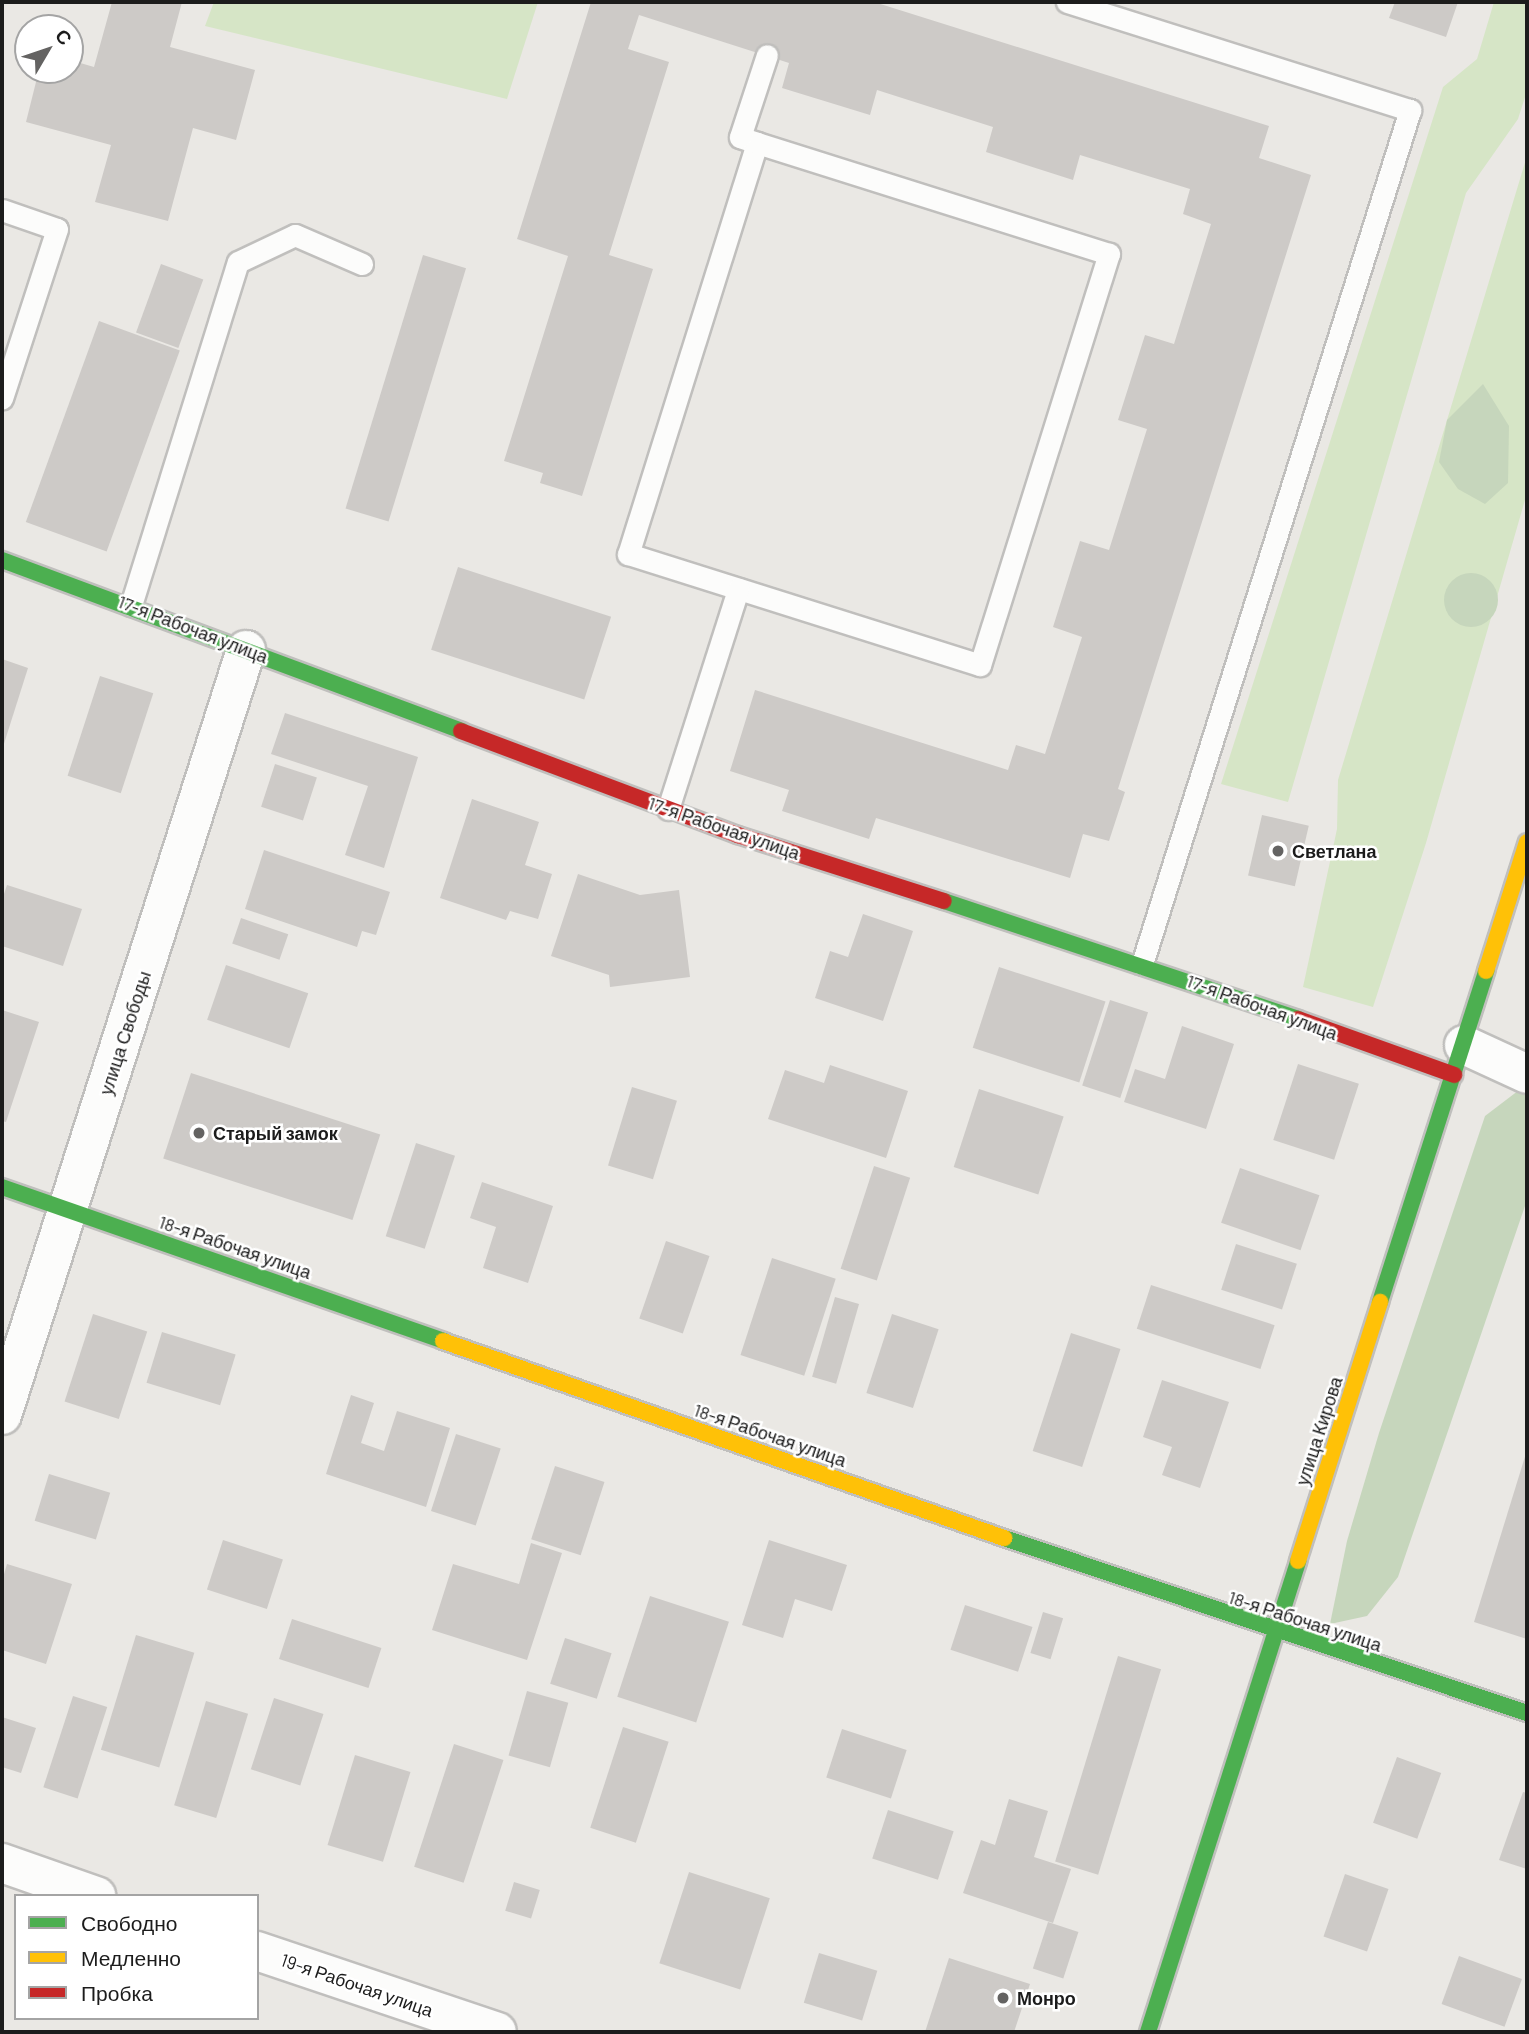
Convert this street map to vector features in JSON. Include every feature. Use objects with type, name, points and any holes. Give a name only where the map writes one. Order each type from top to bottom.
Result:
[{"type":"street","name":"17-я Рабочая улица","points":[[2,560],[131,604],[668,809],[1143,964],[1459,1060],[1527,1074]]},
{"type":"street","name":"улица Свободы","points":[[2,1415],[246,650]]},
{"type":"street","name":"улица Кирова","points":[[1148,2032],[1527,842]]},
{"type":"street","name":"18-я Рабочая улица","points":[[2,1187],[1275,1632],[1527,1713]]},
{"type":"street","points":[[2,1864],[90,1894]]},
{"type":"street","name":"19-я Рабочая улица","points":[[259,1952],[497,2032]]},
{"type":"lane","points":[[1067,2],[1410,110],[1143,964]]},
{"type":"lane","points":[[757,143],[628,554],[980,665],[1109,254],[740,137],[767,55]]},
{"type":"lane","points":[[2,211],[57,229],[2,398]]},
{"type":"lane","points":[[131,604],[238,262],[295,235],[362,264]]},
{"type":"lane","points":[[668,809],[738,589]]},
{"type":"green space","points":[[214,2],[538,2],[507,99],[205,26]]},
{"type":"green space","points":[[1494,2],[1527,2],[1527,91],[1518,119],[1466,193],[1288,802],[1221,784],[1443,87],[1477,59]]},
{"type":"green space","points":[[1527,156],[1527,493],[1426,843],[1373,1007],[1303,987],[1337,829],[1338,780]]},
{"type":"green space","points":[[1483,384],[1509,426],[1508,483],[1485,504],[1458,489],[1439,462],[1447,420]]},
{"type":"green space","points":[[1471,573],[1490,581],[1498,600],[1490,619],[1471,627],[1452,619],[1444,600],[1452,581]]},
{"type":"green space","points":[[1527,1084],[1527,1200],[1398,1577],[1367,1616],[1330,1624],[1347,1541],[1379,1433],[1485,1116]]},
{"type":"building","points":[[112,2],[182,2],[170,47],[255,70],[236,140],[193,128],[168,221],[95,202],[111,145],[26,122],[36,84],[84,84],[84,64],[94,67]]},
{"type":"building","points":[[591,2],[874,2],[1269,126],[1259,158],[1311,175],[1118,789],[1125,792],[1109,841],[1083,834],[1070,878],[876,818],[869,839],[782,811],[789,790],[730,771],[755,690],[1008,770],[1016,745],[1045,754],[1082,637],[1053,627],[1080,541],[1109,550],[1147,429],[1118,420],[1145,335],[1174,344],[1211,224],[1183,214],[1190,189],[1080,155],[1073,180],[986,152],[993,127],[877,90],[870,115],[782,88],[789,63],[639,15],[628,49],[669,62],[609,255],[653,269],[582,496],[540,483],[543,473],[504,461],[568,256],[517,239]]},
{"type":"building","points":[[1395,2],[1458,2],[1446,37],[1389,18]]},
{"type":"building","points":[[423,255],[466,268],[389,522],[346,508]]},
{"type":"building","points":[[161,264],[203,279],[178,348],[136,333]]},
{"type":"building","points":[[99,321],[180,350],[107,552],[26,522]]},
{"type":"building","points":[[458,567],[611,617],[584,699],[431,650]]},
{"type":"building","points":[[2,659],[28,668],[2,750]]},
{"type":"building","points":[[100,676],[153,693],[121,793],[68,776]]},
{"type":"building","points":[[285,713],[418,757],[384,868],[345,855],[368,786],[271,754]]},
{"type":"building","points":[[275,764],[317,778],[303,820],[261,807]]},
{"type":"building","points":[[472,799],[539,822],[525,865],[552,874],[538,919],[510,911],[506,920],[440,898]]},
{"type":"building","name":"Светлана","points":[[1262,815],[1309,826],[1295,886],[1248,875]]},
{"type":"building","points":[[264,850],[390,892],[376,935],[362,931],[357,947],[245,909]]},
{"type":"building","points":[[578,874],[640,895],[679,890],[690,977],[610,987],[609,975],[551,956]]},
{"type":"building","points":[[7,885],[82,909],[63,966],[2,946],[2,900]]},
{"type":"building","points":[[863,914],[913,931],[883,1021],[815,998],[830,951],[848,957]]},
{"type":"building","points":[[241,918],[288,934],[279,960],[232,944]]},
{"type":"building","points":[[226,965],[308,993],[289,1048],[207,1020]]},
{"type":"building","points":[[999,967],[1106,1002],[1079,1082],[973,1048]]},
{"type":"building","points":[[1110,1000],[1148,1012],[1120,1098],[1082,1086]]},
{"type":"building","points":[[2,1010],[39,1022],[6,1122],[2,1121]]},
{"type":"building","points":[[1182,1026],[1234,1044],[1206,1129],[1124,1102],[1135,1069],[1165,1079]]},
{"type":"building","points":[[1298,1064],[1359,1084],[1334,1160],[1273,1140]]},
{"type":"building","points":[[830,1065],[908,1091],[886,1158],[768,1119],[785,1070],[824,1083]]},
{"type":"building","points":[[191,1073],[380,1134],[352,1220],[163,1159]]},
{"type":"building","points":[[632,1087],[677,1101],[653,1179],[608,1165]]},
{"type":"building","points":[[979,1089],[1064,1117],[1038,1194],[954,1167]]},
{"type":"building","points":[[416,1143],[455,1156],[425,1249],[386,1236]]},
{"type":"building","points":[[874,1166],[910,1178],[877,1280],[841,1269]]},
{"type":"building","points":[[1240,1168],[1319,1195],[1301,1250],[1221,1223]]},
{"type":"building","points":[[482,1182],[553,1206],[528,1283],[483,1268],[496,1227],[470,1218]]},
{"type":"building","points":[[666,1241],[709,1256],[683,1334],[639,1319]]},
{"type":"building","points":[[1236,1244],[1297,1264],[1282,1309],[1221,1290]]},
{"type":"building","points":[[772,1258],[836,1279],[804,1376],[740,1355]]},
{"type":"building","points":[[1151,1285],[1275,1325],[1260,1369],[1137,1329]]},
{"type":"building","points":[[835,1297],[859,1304],[836,1384],[812,1377]]},
{"type":"building","points":[[93,1314],[147,1332],[119,1419],[65,1401]]},
{"type":"building","points":[[892,1314],[939,1329],[913,1408],[866,1393]]},
{"type":"building","points":[[162,1332],[236,1355],[220,1405],[147,1383]]},
{"type":"building","points":[[1071,1333],[1120,1349],[1082,1467],[1033,1451]]},
{"type":"building","points":[[1162,1380],[1229,1402],[1200,1488],[1162,1475],[1172,1447],[1143,1437]]},
{"type":"building","points":[[351,1395],[374,1403],[361,1443],[384,1451],[397,1411],[450,1428],[426,1507],[326,1474]]},
{"type":"building","points":[[456,1434],[501,1449],[476,1526],[431,1511]]},
{"type":"building","points":[[1527,1450],[1527,1639],[1474,1622]]},
{"type":"building","points":[[555,1466],[604,1482],[581,1555],[531,1539]]},
{"type":"building","points":[[49,1474],[110,1493],[96,1540],[35,1521]]},
{"type":"building","points":[[223,1540],[283,1559],[267,1609],[207,1589]]},
{"type":"building","points":[[769,1540],[847,1565],[832,1611],[795,1599],[783,1638],[742,1625]]},
{"type":"building","points":[[531,1543],[562,1553],[527,1660],[432,1630],[453,1564],[519,1584]]},
{"type":"building","points":[[7,1564],[72,1584],[46,1664],[2,1650],[2,1581]]},
{"type":"building","points":[[650,1596],[729,1622],[696,1722],[617,1697]]},
{"type":"building","points":[[965,1605],[1033,1627],[1018,1672],[950,1650]]},
{"type":"building","points":[[1043,1612],[1063,1618],[1051,1659],[1030,1653]]},
{"type":"building","points":[[292,1619],[381,1648],[368,1688],[279,1659]]},
{"type":"building","points":[[136,1635],[194,1653],[159,1768],[101,1750]]},
{"type":"building","points":[[565,1638],[612,1653],[597,1699],[550,1684]]},
{"type":"building","points":[[1118,1656],[1161,1669],[1098,1875],[1055,1862]]},
{"type":"building","points":[[527,1691],[568,1703],[550,1767],[509,1755]]},
{"type":"building","points":[[73,1696],[107,1707],[78,1798],[43,1787]]},
{"type":"building","points":[[274,1698],[323,1714],[300,1785],[251,1769]]},
{"type":"building","points":[[206,1701],[248,1714],[216,1818],[174,1805]]},
{"type":"building","points":[[2,1717],[36,1728],[21,1773],[2,1767]]},
{"type":"building","points":[[623,1727],[669,1742],[636,1843],[590,1828]]},
{"type":"building","points":[[842,1729],[907,1750],[891,1799],[826,1778]]},
{"type":"building","points":[[454,1744],[503,1760],[464,1883],[414,1867]]},
{"type":"building","points":[[355,1755],[410,1772],[383,1862],[328,1845]]},
{"type":"building","points":[[1397,1757],[1441,1773],[1417,1839],[1373,1823]]},
{"type":"building","points":[[1523,1792],[1527,1793],[1527,1869],[1499,1860]]},
{"type":"building","points":[[1009,1799],[1048,1811],[1034,1857],[1071,1869],[1053,1923],[963,1893],[981,1840],[995,1845]]},
{"type":"building","points":[[888,1810],[954,1831],[938,1880],[872,1859]]},
{"type":"building","points":[[689,1872],[770,1898],[740,1990],[659,1963]]},
{"type":"building","points":[[1345,1874],[1388,1889],[1367,1951],[1324,1936]]},
{"type":"building","points":[[514,1882],[540,1890],[531,1919],[505,1911]]},
{"type":"building","points":[[1048,1922],[1078,1932],[1063,1978],[1033,1969]]},
{"type":"building","points":[[819,1953],[877,1971],[862,2021],[804,2003]]},
{"type":"building","points":[[1459,1956],[1522,1979],[1505,2027],[1442,2004]]},
{"type":"building","points":[[949,1958],[1030,1984],[1014,2032],[925,2032]]},
{"type":"traffic: fast","points":[[2,560],[461,731]]},
{"type":"traffic: fast","points":[[944,901],[1298,1019]]},
{"type":"traffic: fast","points":[[1380,1302],[1486,971]]},
{"type":"traffic: fast","points":[[2,1187],[443,1341]]},
{"type":"traffic: fast","points":[[1004,1538],[1527,1713]]},
{"type":"traffic: fast","points":[[1148,2032],[1298,1561]]},
{"type":"traffic: slow","points":[[1486,971],[1527,842]]},
{"type":"traffic: slow","points":[[1298,1561],[1380,1302]]},
{"type":"traffic: slow","points":[[443,1341],[1004,1538]]},
{"type":"traffic: jam","points":[[461,731],[738,835],[944,901]]},
{"type":"traffic: jam","points":[[1298,1019],[1454,1075]]},
{"type":"place","name":"Светлана","points":[[1278,851]]},
{"type":"place","name":"Старый замок","points":[[199,1133]]},
{"type":"place","name":"Монро","points":[[1003,1998]]}]
